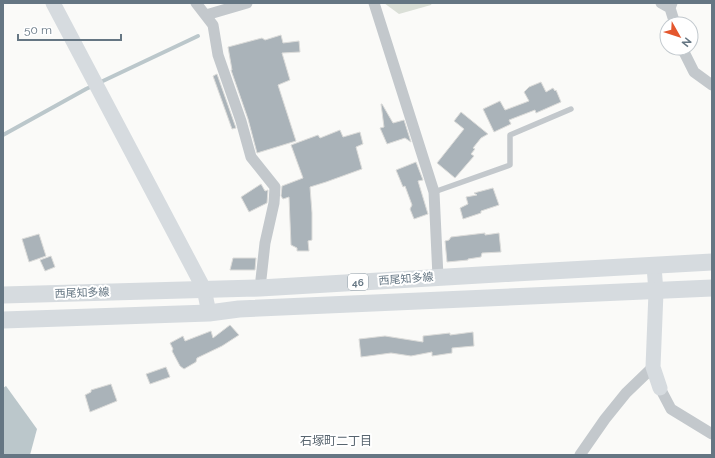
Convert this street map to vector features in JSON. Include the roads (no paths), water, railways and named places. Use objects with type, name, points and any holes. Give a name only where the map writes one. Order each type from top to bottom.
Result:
[{"type":"main road","name":"西尾知多線","points":[[3,295],[260,288],[712,262]]},
{"type":"main road","name":"西尾知多線","points":[[3,320],[209,313],[239,309],[656,292],[712,288]]},
{"type":"street","points":[[53,3],[204,289],[209,313]]},
{"type":"street","points":[[196,3],[213,25],[218,55],[241,121],[251,157],[275,187],[274,203],[265,243],[260,288]]},
{"type":"street","points":[[206,15],[248,3]]},
{"type":"street","points":[[374,3],[434,192],[438,277]]},
{"type":"street","points":[[668,5],[672,16]]},
{"type":"street","points":[[686,56],[694,72],[712,85]]},
{"type":"street","points":[[654,266],[656,292],[653,367],[660,388],[671,409],[712,434]]},
{"type":"street","points":[[580,455],[605,419],[626,393],[653,367]]},
{"type":"lane","points":[[434,192],[510,165],[510,135],[571,109]]},
{"type":"waterway","points":[[3,135],[86,89],[198,36]]},
{"type":"district","name":"石塚町二丁目","points":[[336,441]]}]
